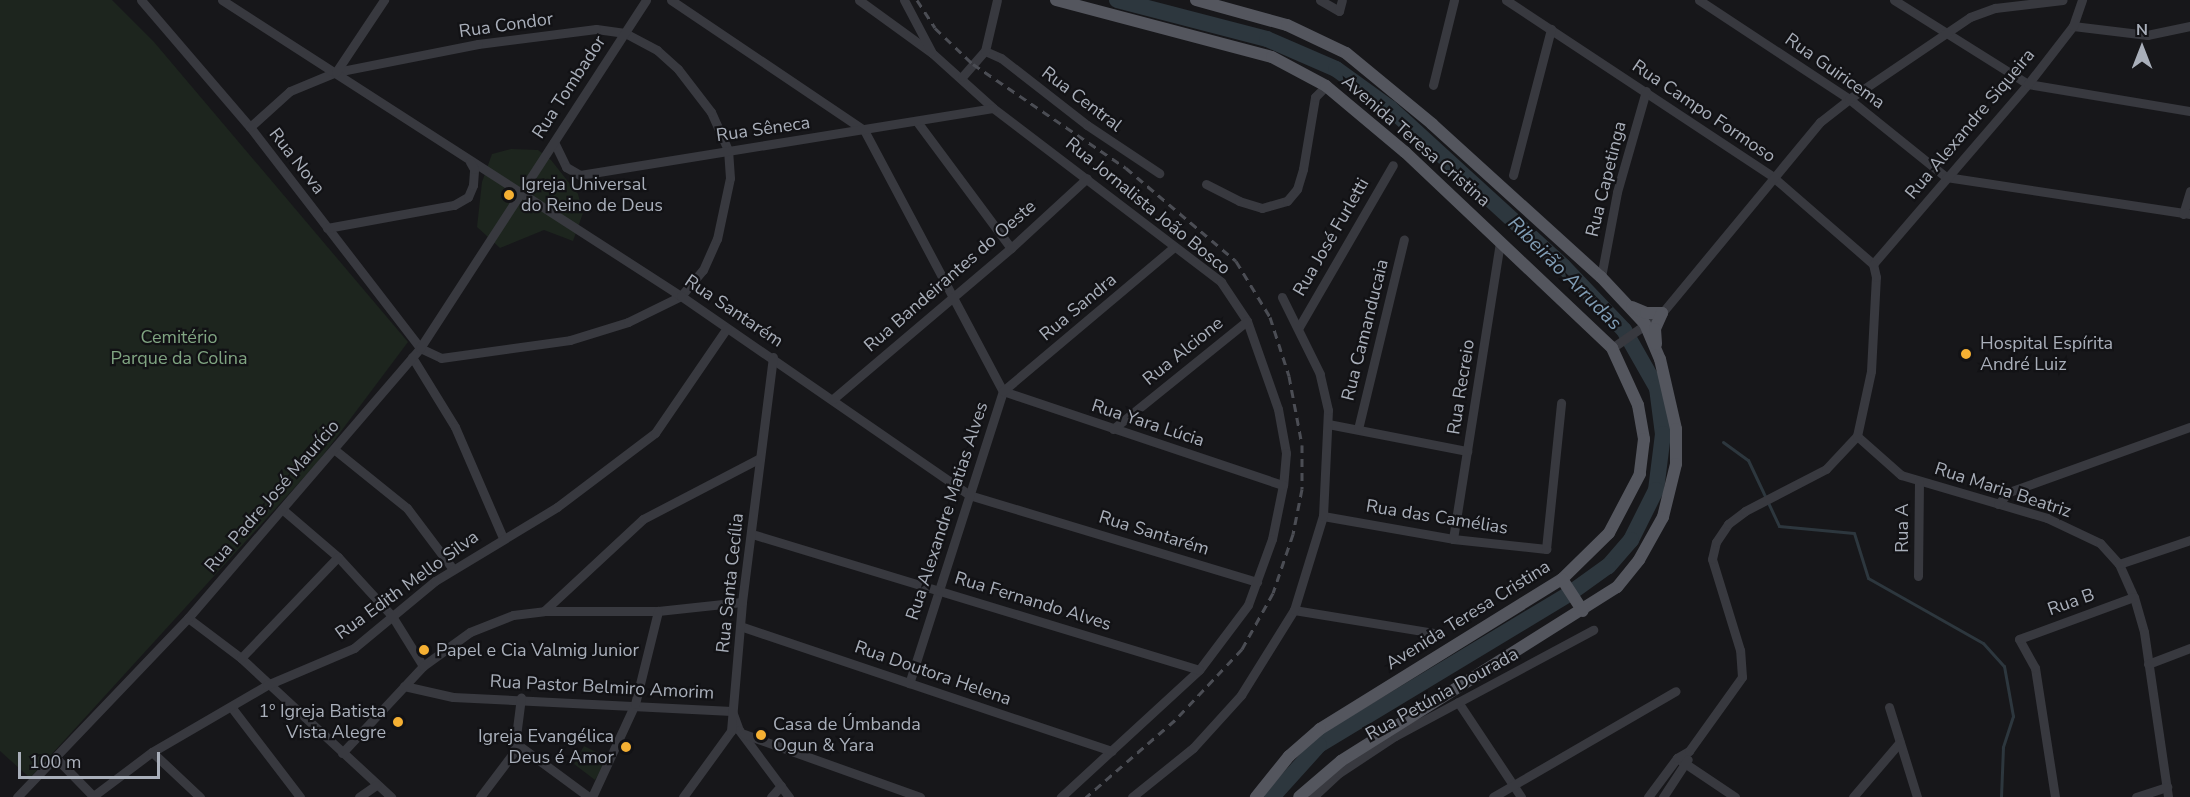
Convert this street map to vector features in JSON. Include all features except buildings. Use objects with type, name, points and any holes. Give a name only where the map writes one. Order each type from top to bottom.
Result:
[{"type":"main road","name":"Avenida Teresa Cristina","points":[[1056,0],[1272,57],[1326,86],[1616,345],[1638,405],[1644,440],[1640,474],[1609,533],[1563,580],[1320,729],[1288,756],[1256,797]]},
{"type":"main road","name":"Avenida Teresa Cristina","points":[[1196,0],[1287,25],[1346,53],[1432,124],[1601,277],[1628,306],[1656,349]]},
{"type":"main road","points":[[1299,797],[1341,761],[1617,587],[1639,560],[1663,517],[1676,464],[1676,429],[1670,391],[1656,349],[1655,329],[1662,313],[1646,313],[1628,306]]},
{"type":"main road","points":[[1563,580],[1582,609]]},
{"type":"street","name":"Rua Nova","points":[[141,0],[250,127],[420,348]]},
{"type":"street","name":"Rua Santarém","points":[[222,0],[681,296],[773,357],[969,495],[1257,582]]},
{"type":"street","points":[[336,72],[384,0]]},
{"type":"street","name":"Rua Tombador","points":[[521,193],[646,0]]},
{"type":"street","points":[[671,0],[864,130]]},
{"type":"street","name":"Rua Jornalista João Bosco","points":[[859,0],[932,53],[962,77],[993,108],[1221,282],[1247,321],[1278,409],[1286,453],[1272,539],[1257,582],[1233,629],[1200,669],[1061,797]]},
{"type":"street","points":[[904,0],[932,53]]},
{"type":"street","points":[[962,77],[985,51],[998,0]]},
{"type":"street","points":[[1320,0],[1339,11],[1342,0]]},
{"type":"street","points":[[1432,85],[1454,0]]},
{"type":"street","name":"Rua Campo Formoso","points":[[1506,0],[1646,90],[1773,177],[1814,208],[1873,264]]},
{"type":"street","name":"Rua Guiricema","points":[[1700,0],[1850,99],[1946,177]]},
{"type":"street","points":[[1894,0],[1942,33],[2028,84],[2190,111]]},
{"type":"street","points":[[1616,345],[1662,313],[1820,122],[1942,33],[1970,16],[1995,8],[2063,0]]},
{"type":"street","name":"Rua Alexandre Siqueira","points":[[1873,264],[2028,84],[2073,26],[2082,0]]},
{"type":"street","points":[[2073,26],[2147,35],[2190,26]]},
{"type":"street","name":"Rua Condor","points":[[250,127],[290,91],[336,72],[478,44],[596,29],[624,33],[657,50],[678,69],[711,112],[728,150],[730,178],[717,239],[703,270],[681,296],[628,322],[570,340],[441,358],[420,348]]},
{"type":"street","points":[[1513,175],[1551,29]]},
{"type":"street","name":"Rua Central","points":[[985,51],[1001,58],[1087,125],[1160,173]]},
{"type":"street","points":[[1206,184],[1239,201],[1262,208],[1287,201],[1298,189],[1315,98],[1326,86]]},
{"type":"street","name":"Rua Capetinga","points":[[1601,277],[1617,192],[1646,90]]},
{"type":"street","name":"Rua Sêneca","points":[[554,142],[566,167],[580,176],[728,150],[918,123],[993,108]]},
{"type":"street","points":[[918,123],[1011,248]]},
{"type":"street","name":"Rua Alexandre Matias Alves","points":[[864,130],[1003,392],[909,683]]},
{"type":"street","points":[[327,228],[454,205],[468,197],[473,185],[474,169],[470,162]]},
{"type":"street","name":"Rua José Furletti","points":[[1299,327],[1393,165]]},
{"type":"street","points":[[1946,177],[2186,214],[2190,191]]},
{"type":"street","name":"Rua Bandeirantes do Oeste","points":[[833,399],[953,294],[1011,248],[1087,178]]},
{"type":"street","name":"Rua Padre José Maurício","points":[[17,797],[57,759],[188,618],[335,450],[420,348],[521,193]]},
{"type":"street","name":"Rua Camanducaia","points":[[1358,429],[1404,239]]},
{"type":"street","name":"Rua Recreio","points":[[1453,539],[1500,241]]},
{"type":"street","name":"Rua Sandra","points":[[1003,392],[1174,247]]},
{"type":"street","points":[[1648,797],[1677,758],[1689,751],[1742,677],[1740,650],[1712,559],[1716,542],[1728,524],[1763,501],[1826,469],[1857,436],[1871,371],[1876,277],[1873,264]]},
{"type":"street","points":[[1132,797],[1193,748],[1241,695],[1294,610],[1323,516],[1328,424],[1320,374],[1299,327],[1282,297]]},
{"type":"street","name":"Rua Alcione","points":[[1113,429],[1247,321]]},
{"type":"street","name":"Rua Edith Mello Silva","points":[[93,796],[152,752],[232,708],[267,685],[354,648],[453,569],[557,507],[655,433],[727,328]]},
{"type":"street","points":[[412,357],[455,428],[503,538]]},
{"type":"street","name":"Rua Santa Cecília","points":[[683,797],[731,731],[743,627],[742,602],[773,357]]},
{"type":"street","name":"Rua Yara Lúcia","points":[[1003,392],[1282,485]]},
{"type":"street","name":"Rua das Camélias","points":[[1323,516],[1453,539],[1546,549],[1561,403]]},
{"type":"street","points":[[1328,424],[1467,452]]},
{"type":"street","points":[[1998,504],[2009,492],[2190,427]]},
{"type":"street","name":"Rua Maria Beatriz","points":[[1857,436],[1901,475],[2047,518],[2100,543],[2119,564],[2134,597],[2148,664],[2167,792]]},
{"type":"street","points":[[335,450],[407,508],[453,569]]},
{"type":"street","points":[[544,611],[643,519],[760,458]]},
{"type":"street","name":"Rua A","points":[[1918,576],[1919,481]]},
{"type":"street","points":[[282,509],[338,557],[392,616],[423,666]]},
{"type":"street","name":"Rua Fernando Alves","points":[[752,534],[1200,669]]},
{"type":"street","points":[[2119,564],[2190,540]]},
{"type":"street","points":[[241,658],[338,557]]},
{"type":"street","name":"Rua B","points":[[2055,797],[2035,668],[2019,639],[2134,597]]},
{"type":"street","points":[[342,753],[423,666],[470,632],[513,615],[544,611],[658,611],[742,602]]},
{"type":"street","points":[[1294,610],[1435,633]]},
{"type":"street","points":[[517,744],[590,797],[635,704],[658,611]]},
{"type":"street","points":[[188,618],[241,658],[267,685],[391,797]]},
{"type":"street","name":"Rua Doutora Helena","points":[[743,627],[1112,751]]},
{"type":"street","name":"Rua Petúnia Dourada","points":[[1313,797],[1339,773],[1458,702],[1593,630]]},
{"type":"street","points":[[2148,664],[2190,648]]},
{"type":"street","name":"Rua Pastor Belmiro Amorim","points":[[404,686],[453,696],[521,697],[732,711],[743,734],[789,797]]},
{"type":"street","points":[[1493,797],[1676,691]]},
{"type":"street","points":[[480,797],[506,765],[517,744],[521,697]]},
{"type":"street","points":[[1458,702],[1521,797]]},
{"type":"street","points":[[1890,707],[1917,797]]},
{"type":"street","points":[[232,708],[300,797]]},
{"type":"street","points":[[743,734],[920,797]]},
{"type":"street","points":[[1853,797],[1900,742]]},
{"type":"street","points":[[1663,797],[1687,765],[1689,751]]},
{"type":"street","points":[[152,752],[200,797]]},
{"type":"street","points":[[1677,758],[1735,797]]},
{"type":"street","points":[[57,759],[93,796]]},
{"type":"street","points":[[359,797],[376,784]]},
{"type":"street","points":[[771,797],[781,786]]},
{"type":"street","points":[[2136,797],[2167,792]]},
{"type":"green space","name":"Cemitério Parque da Colina","points":[[0,0],[112,0],[154,42],[408,342],[318,462],[30,778],[0,751]]},
{"type":"green space","points":[[511,149],[538,150],[551,160],[578,194],[583,213],[573,241],[544,230],[500,248],[477,227],[482,182],[492,154]]},
{"type":"green space","points":[[584,746],[608,758],[595,780],[574,764]]},
{"type":"waterway","name":"Ribeirão Arrudas","points":[[1117,0],[1267,39],[1336,69],[1390,108],[1563,266],[1624,330],[1657,388],[1663,434],[1656,490],[1631,540],[1608,566],[1569,594],[1319,745],[1272,797]]},
{"type":"waterway","points":[[1723,442],[1748,460],[1779,526],[1854,533],[1868,578],[1983,643],[2004,666],[2013,716],[2003,747],[2001,797]]},
{"type":"railway","points":[[917,0],[935,28],[973,64],[1126,168],[1236,261],[1270,317],[1289,376],[1302,445],[1302,489],[1293,534],[1273,593],[1242,649],[1175,720],[1086,797]]},
{"type":"place","name":"Igreja Universal do Reino de Deus","points":[[509,195]]},
{"type":"place","name":"Hospital Espírita André Luiz","points":[[1966,354]]},
{"type":"place","name":"Papel e Cia Valmig Junior","points":[[424,650]]},
{"type":"place","name":"1º Igreja Batista Vista Alegre","points":[[398,722]]},
{"type":"place","name":"Casa de Úmbanda Ogun & Yara","points":[[761,735]]},
{"type":"place","name":"Igreja Evangélica Deus é Amor","points":[[626,747]]}]
